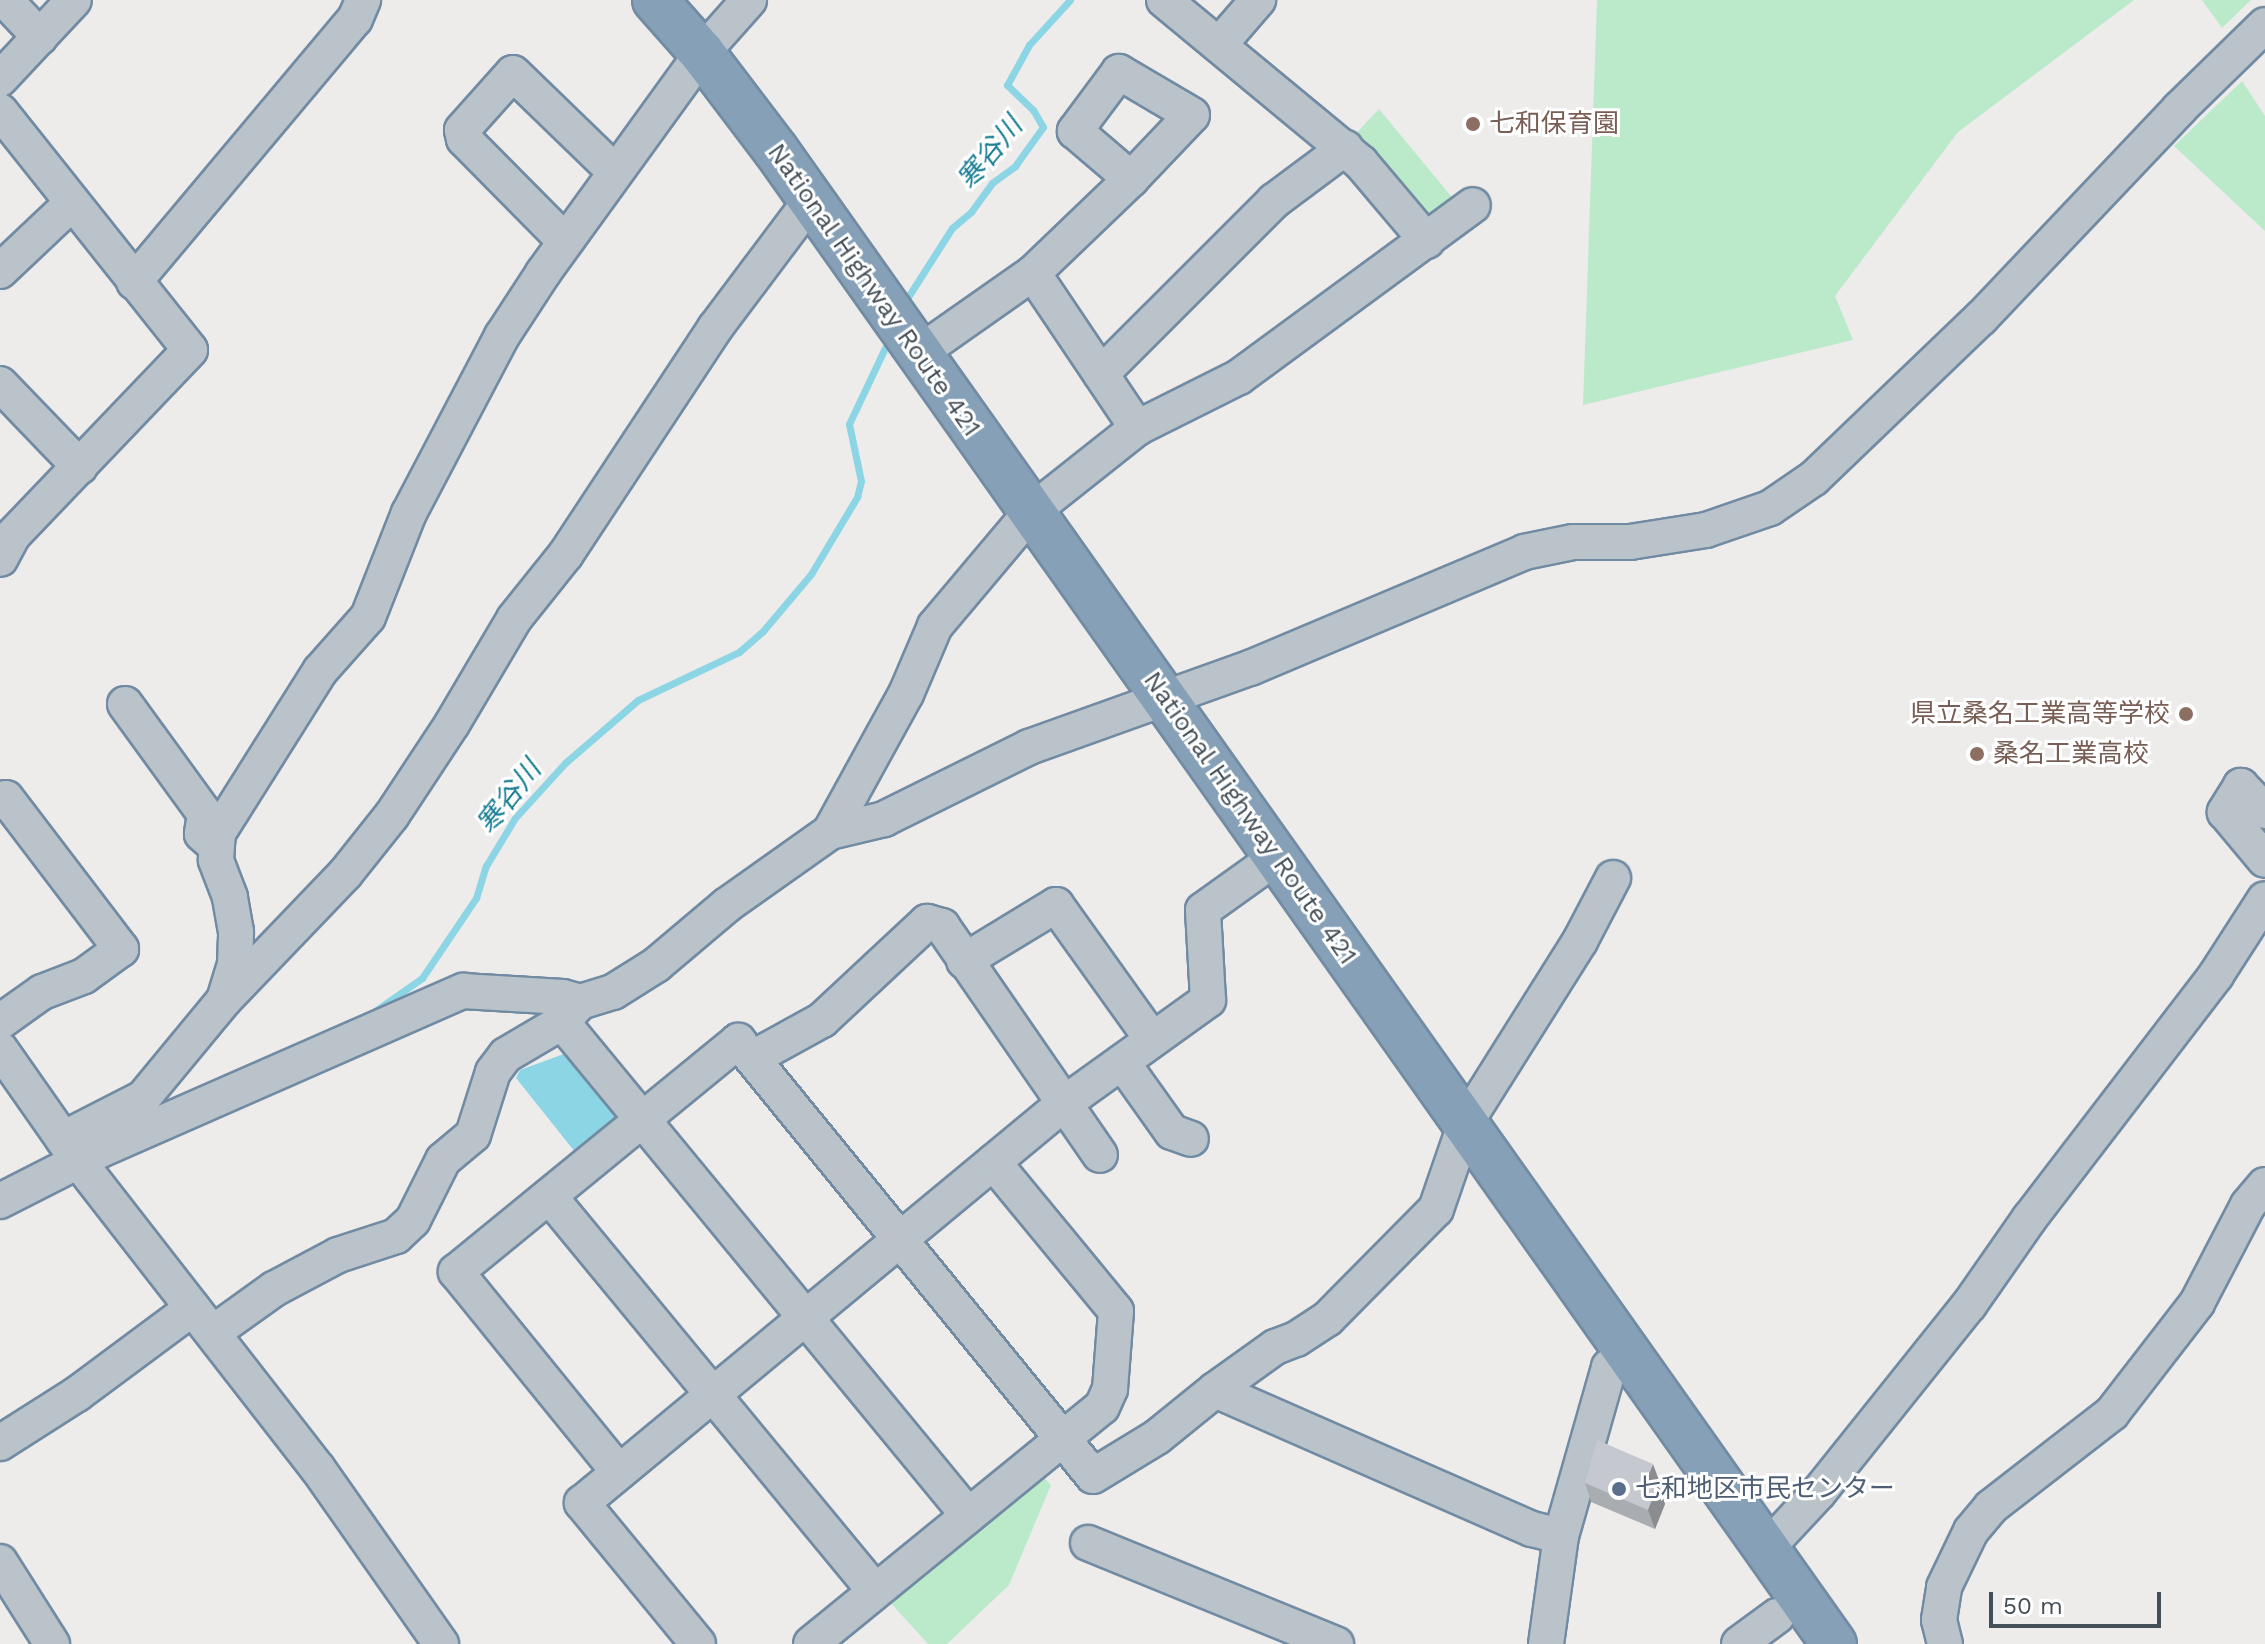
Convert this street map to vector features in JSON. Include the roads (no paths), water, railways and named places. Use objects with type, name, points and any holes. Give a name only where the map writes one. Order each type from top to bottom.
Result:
[{"type":"highway","name":"National Highway Route 421","points":[[655,0],[702,53],[811,200],[1834,1644]]},
{"type":"street","points":[[5,0],[40,37]]},
{"type":"street","points":[[0,79],[74,0]]},
{"type":"street","points":[[134,282],[355,19],[363,0]]},
{"type":"street","points":[[224,1000],[235,964],[236,932],[230,897],[216,860],[218,833],[309,687],[368,617],[409,513],[479,375],[615,172],[702,53],[749,0]]},
{"type":"street","points":[[1164,0],[1345,148],[1427,241]]},
{"type":"street","points":[[1219,45],[1258,0]]},
{"type":"street","points":[[0,1443],[40,1415],[204,1320],[274,1289],[338,1255],[396,1236],[413,1220],[443,1160],[473,1135],[493,1072],[506,1055],[571,1012],[613,992],[656,965],[727,905],[830,832],[884,819],[1029,747],[1250,668],[1524,552],[1573,542],[1630,542],[1706,530],[1770,508],[1814,478],[1981,318],[2179,109],[2265,25]]},
{"type":"street","points":[[568,238],[556,232],[464,139],[462,130],[513,73],[615,172]]},
{"type":"street","points":[[0,111],[190,350],[13,535],[0,559]]},
{"type":"street","points":[[1101,374],[1274,201],[1345,148]]},
{"type":"street","points":[[919,353],[1033,273],[1131,179]]},
{"type":"street","points":[[0,1201],[69,1148],[143,1098],[224,1000],[345,874],[392,815],[514,619],[566,554],[715,328],[811,200]]},
{"type":"street","points":[[0,271],[72,203]]},
{"type":"street","points":[[830,832],[906,694],[935,626],[1031,512],[1137,428],[1239,377],[1473,205]]},
{"type":"street","points":[[1033,273],[1137,428]]},
{"type":"street","points":[[0,384],[80,467]]},
{"type":"street","points":[[125,704],[205,814],[202,834],[216,846]]},
{"type":"street","points":[[2265,811],[2241,786],[2225,812],[2265,860]]},
{"type":"street","points":[[0,802],[6,798],[121,949],[84,976],[42,992],[0,1022]]},
{"type":"street","points":[[698,1644],[582,1503],[1062,1105],[1208,1000],[1203,910],[1277,857]]},
{"type":"street","points":[[618,1471],[456,1272],[738,1041],[1093,1476],[1157,1437],[1252,1361],[1327,1319],[1436,1209],[1466,1122],[1580,941],[1613,878]]},
{"type":"street","points":[[1767,1548],[1819,1492],[1969,1305],[2029,1219],[2216,975],[2265,899]]},
{"type":"street","points":[[964,961],[1056,905],[1152,1039]]},
{"type":"street","points":[[753,1058],[822,1020],[927,922],[942,926],[1062,1105],[1100,1155]]},
{"type":"street","points":[[69,1148],[463,991],[563,997],[642,1119],[968,1515]]},
{"type":"street","points":[[0,1049],[69,1148],[318,1469],[441,1644]]},
{"type":"street","points":[[1122,1062],[1172,1132],[1191,1139]]},
{"type":"street","points":[[811,1644],[1102,1407],[1110,1389],[1116,1311],[993,1162]]},
{"type":"street","points":[[1945,1644],[1939,1620],[1944,1587],[1971,1531],[1991,1507],[2112,1413],[2197,1303],[2248,1205],[2265,1185]]},
{"type":"street","points":[[549,1196],[875,1591]]},
{"type":"street","points":[[1546,1644],[1561,1536],[1609,1367],[1631,1356]]},
{"type":"street","points":[[1215,1390],[1532,1529],[1561,1536]]},
{"type":"street","points":[[1088,1543],[1336,1644]]},
{"type":"street","points":[[0,1562],[52,1644]]},
{"type":"street","points":[[1739,1644],[1777,1616]]},
{"type":"water","points":[[572,1051],[625,1113],[579,1157],[516,1078],[520,1070]]},
{"type":"waterway","name":"寒谷川","points":[[908,297],[952,228],[971,212],[992,183],[1015,166],[1043,127],[1033,110],[1007,85],[1029,45],[1070,0]]},
{"type":"waterway","name":"寒谷川","points":[[369,1015],[422,978],[476,898],[486,866],[515,818],[565,763],[638,700],[739,652],[763,631],[811,574],[857,497],[861,481],[849,424],[885,348]]},
{"type":"place","name":"七和保育園","points":[[1473,124]]},
{"type":"place","name":"県立桑名工業高等学校","points":[[2186,714]]},
{"type":"place","name":"桑名工業高校","points":[[1977,754]]},
{"type":"place","name":"七和地区市民センター","points":[[1619,1489]]}]
